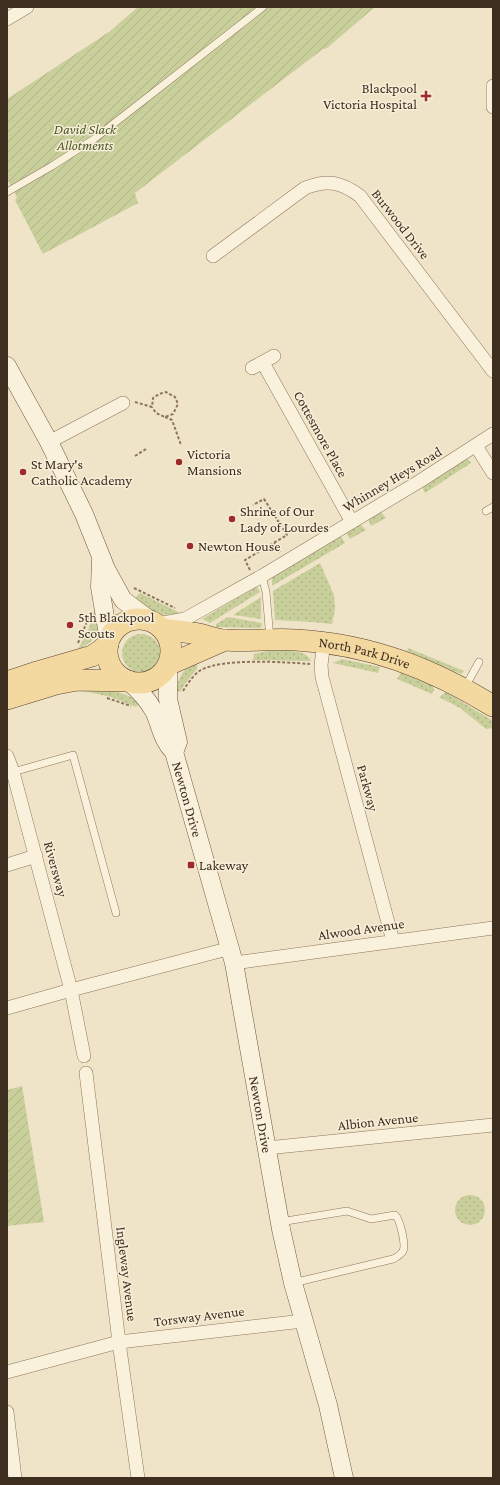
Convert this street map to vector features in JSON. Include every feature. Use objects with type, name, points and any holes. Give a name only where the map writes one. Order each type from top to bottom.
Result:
[{"type":"main road","points":[[7,366],[14,386],[49,442],[84,514],[106,569],[123,600],[157,625],[166,634],[171,649],[168,665],[161,674],[149,682],[140,683],[128,681],[77,680],[11,693]]},
{"type":"main road","points":[[101,558],[100,587],[111,666],[121,677],[128,681]]},
{"type":"main road","points":[[11,693],[37,672],[92,656],[100,652],[109,643],[116,629],[126,622],[138,619],[157,625]]},
{"type":"main road","name":"North Park Drive","points":[[157,625],[225,640],[270,639],[324,642],[365,650],[415,665],[464,689],[493,706]]},
{"type":"main road","name":"North Park Drive","points":[[168,665],[225,640]]},
{"type":"main road","name":"Newton Drive","points":[[168,665],[168,699],[178,742],[174,752]]},
{"type":"main road","name":"Newton Drive","points":[[128,681],[141,691],[154,711],[167,745],[174,752],[232,955],[280,1222],[293,1283],[328,1405],[344,1478]]},
{"type":"street","points":[[7,19],[27,7]]},
{"type":"street","points":[[493,86],[493,107]]},
{"type":"street","name":"Burwood Drive","points":[[213,257],[305,188],[316,183],[328,182],[340,184],[360,196],[493,372]]},
{"type":"street","name":"Cottesmore Place","points":[[263,362],[352,522]]},
{"type":"street","points":[[49,442],[126,402]]},
{"type":"street","name":"Whinney Heys Road","points":[[157,625],[185,619],[259,578],[476,446],[493,434]]},
{"type":"street","points":[[476,446],[493,473]]},
{"type":"street","name":"Parkway","points":[[324,642],[321,665],[322,677],[393,941]]},
{"type":"street","name":"Riversway","points":[[7,756],[13,772],[72,990]]},
{"type":"street","points":[[7,864],[36,856]]},
{"type":"street","name":"Alwood Avenue","points":[[232,955],[393,941],[493,928]]},
{"type":"street","points":[[7,1008],[72,990],[232,955]]},
{"type":"street","points":[[72,990],[84,1056]]},
{"type":"street","name":"Ingleway Avenue","points":[[86,1073],[119,1342],[138,1478]]},
{"type":"street","name":"Albion Avenue","points":[[267,1148],[493,1125]]},
{"type":"street","name":"Torsway Avenue","points":[[7,1372],[119,1342],[303,1320]]},
{"type":"street","points":[[7,1412],[15,1478]]},
{"type":"lane","points":[[7,192],[52,166],[94,139],[263,7]]},
{"type":"lane","points":[[486,511],[493,507]]},
{"type":"lane","points":[[259,578],[266,592],[270,639]]},
{"type":"lane","points":[[464,689],[479,662]]},
{"type":"lane","points":[[13,772],[73,755],[116,913]]},
{"type":"lane","points":[[280,1222],[347,1211],[371,1219],[395,1215],[400,1224],[404,1247],[403,1253],[399,1256],[393,1259],[293,1283]]},
{"type":"path","points":[[165,417],[173,414],[178,404],[175,396],[166,392],[153,398],[152,407],[156,413],[165,417],[172,420],[180,445]]},
{"type":"path","points":[[126,402],[152,407]]},
{"type":"path","points":[[135,456],[146,449]]},
{"type":"path","points":[[253,505],[264,498],[287,535],[245,560],[259,578]]},
{"type":"path","points":[[131,585],[180,610],[202,610]]},
{"type":"path","points":[[76,647],[91,613]]},
{"type":"path","points":[[182,694],[191,679],[201,670],[214,665],[275,662],[321,665]]},
{"type":"path","points":[[104,697],[135,708]]},
{"type":"green space","name":"David Slack Allotments","points":[[138,7],[375,7],[327,48],[323,49],[135,193],[138,203],[43,254],[15,200],[17,197],[7,179],[7,99],[109,32]]},
{"type":"green space","points":[[468,459],[471,463],[425,493],[422,487],[464,460]]},
{"type":"green space","points":[[381,512],[386,518],[371,526],[368,519]]},
{"type":"green space","points":[[360,524],[366,530],[350,539],[346,533]]},
{"type":"green space","points":[[341,536],[345,543],[272,586],[272,577]]},
{"type":"green space","points":[[320,563],[334,595],[335,609],[332,624],[275,620],[273,591]]},
{"type":"green space","points":[[257,586],[260,592],[210,623],[202,619]]},
{"type":"green space","points":[[140,593],[182,614],[167,615],[151,610],[135,598]]},
{"type":"green space","points":[[261,597],[261,619],[233,615]]},
{"type":"green space","points":[[96,603],[98,630],[93,640],[79,649],[90,626]]},
{"type":"green space","points":[[228,617],[262,623],[261,628],[216,627],[216,624]]},
{"type":"green space","points":[[137,634],[145,634],[155,639],[159,646],[159,660],[155,667],[145,672],[137,672],[127,667],[125,664],[122,657],[122,649],[127,639],[130,637]]},
{"type":"green space","points":[[408,648],[464,671],[461,674],[407,651]]},
{"type":"green space","points":[[285,650],[298,652],[308,657],[311,661],[253,660],[254,654],[267,651]]},
{"type":"green space","points":[[342,659],[380,667],[378,673],[333,663]]},
{"type":"green space","points":[[197,660],[197,669],[180,692],[175,691],[178,681],[183,673],[192,663]]},
{"type":"green space","points":[[401,673],[433,686],[434,690],[432,694],[397,679]]},
{"type":"green space","points":[[83,688],[120,693],[133,698],[139,703],[136,707],[111,697],[83,691]]},
{"type":"green space","points":[[446,692],[493,721],[493,728],[486,729],[460,708],[439,697]]},
{"type":"green space","points":[[22,1086],[44,1222],[7,1226],[7,1090]]},
{"type":"green space","points":[[470,1195],[476,1196],[484,1204],[484,1216],[476,1224],[470,1225],[464,1224],[456,1216],[455,1210],[456,1204],[464,1196]]},
{"type":"place","name":"Blackpool Victoria Hospital","points":[[426,96]]},
{"type":"place","name":"Victoria Mansions","points":[[179,462]]},
{"type":"place","name":"St Mary's Catholic Academy","points":[[23,472]]},
{"type":"place","name":"Shrine of Our Lady of Lourdes","points":[[232,519]]},
{"type":"place","name":"Newton House","points":[[190,546]]},
{"type":"place","name":"5th Blackpool Scouts","points":[[70,625]]},
{"type":"place","name":"Lakeway","points":[[191,865]]}]
